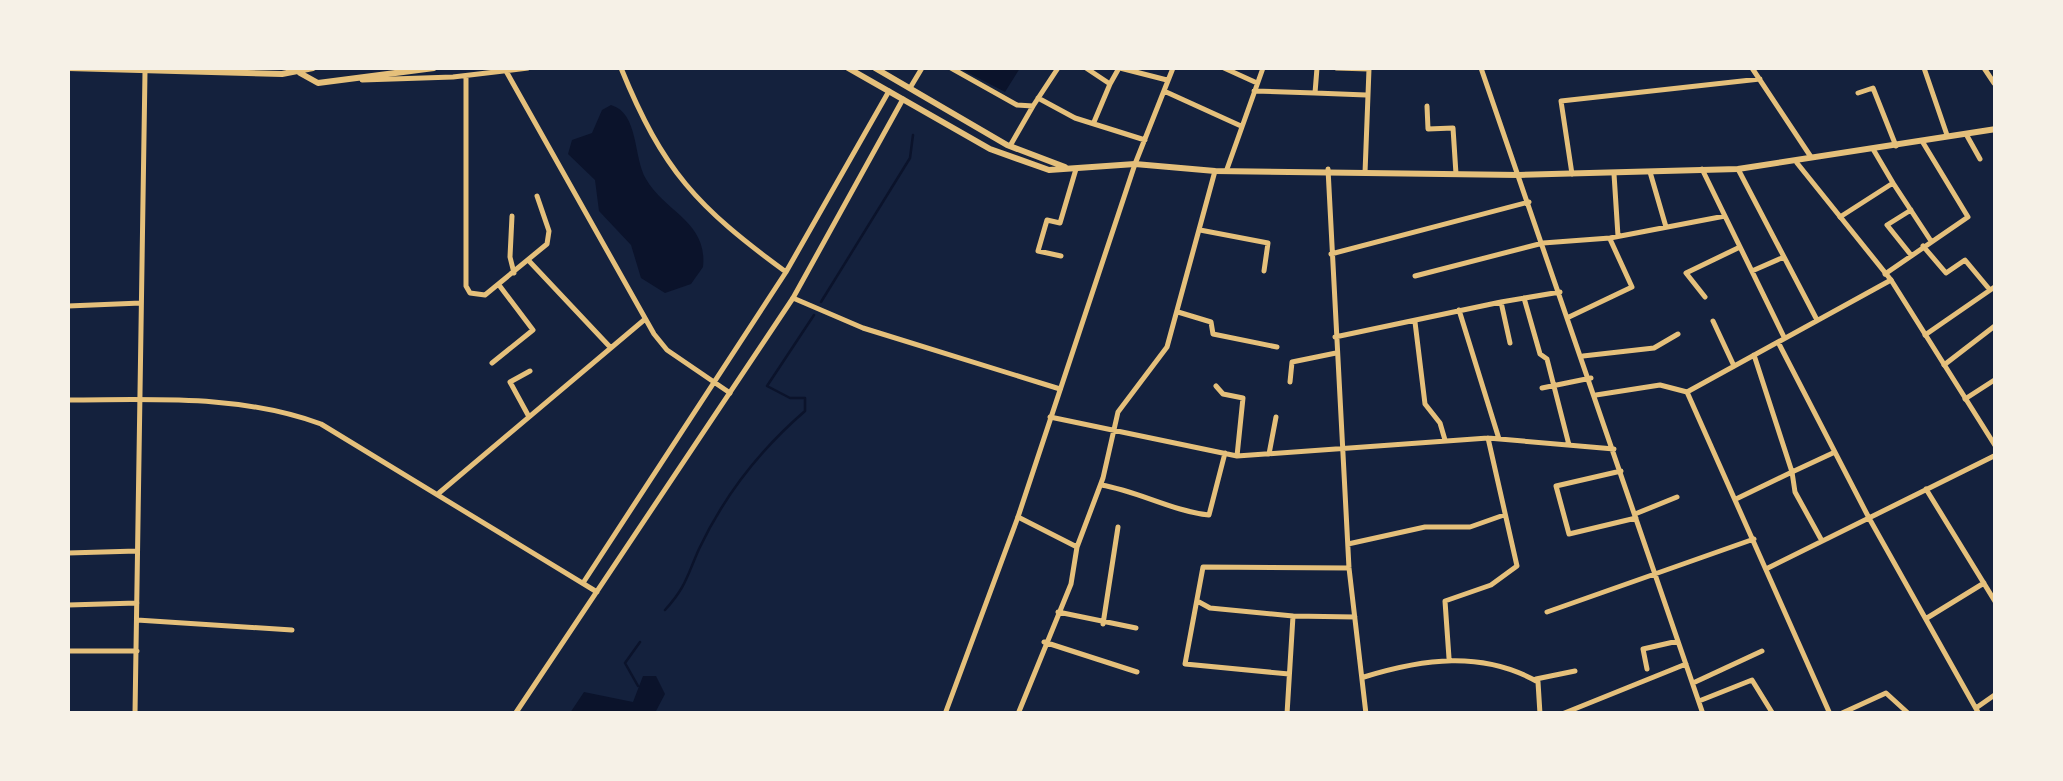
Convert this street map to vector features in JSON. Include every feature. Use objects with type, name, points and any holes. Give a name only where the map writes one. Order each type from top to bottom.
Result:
[{"type":"main road","points":[[68,68],[145,72],[313,68]]},
{"type":"main road","points":[[297,71],[318,83],[434,68]]},
{"type":"main road","points":[[848,68],[1009,158],[1048,170],[1136,164],[1215,171],[1614,174],[1797,163],[1996,129]]},
{"type":"main road","points":[[875,68],[1010,146],[1066,168]]},
{"type":"street","points":[[344,80],[466,76],[528,68]]},
{"type":"street","points":[[621,68],[676,177],[724,227],[786,272]]},
{"type":"street","points":[[910,88],[922,68]]},
{"type":"street","points":[[951,68],[1018,105],[1033,106]]},
{"type":"street","points":[[1010,146],[1058,68]]},
{"type":"street","points":[[1086,68],[1110,84]]},
{"type":"street","points":[[1093,124],[1120,68],[1167,80]]},
{"type":"street","points":[[944,714],[1018,517],[1136,164],[1173,68]]},
{"type":"street","points":[[1224,68],[1257,83]]},
{"type":"street","points":[[1228,169],[1262,68]]},
{"type":"street","points":[[1315,93],[1316,68]]},
{"type":"street","points":[[1336,68],[1369,69],[1366,173]]},
{"type":"street","points":[[1481,68],[1591,378],[1703,714]]},
{"type":"street","points":[[1752,68],[1812,159]]},
{"type":"street","points":[[1924,68],[1947,135]]},
{"type":"street","points":[[1984,68],[1995,84]]},
{"type":"street","points":[[506,71],[644,320],[667,350],[730,393]]},
{"type":"street","points":[[136,714],[145,72]]},
{"type":"street","points":[[466,76],[466,286],[478,297],[530,262],[550,238],[536,196]]},
{"type":"street","points":[[1572,174],[1561,101],[1760,79]]},
{"type":"street","points":[[1858,93],[1873,88],[1896,146]]},
{"type":"street","points":[[1164,90],[1241,126]]},
{"type":"street","points":[[583,583],[786,272],[888,91]]},
{"type":"street","points":[[1254,91],[1367,95]]},
{"type":"street","points":[[1038,98],[1093,124],[1146,140]]},
{"type":"street","points":[[515,714],[793,298],[903,99]]},
{"type":"street","points":[[1427,106],[1428,129],[1454,128],[1456,174]]},
{"type":"street","points":[[1966,134],[1980,159]]},
{"type":"street","points":[[1885,274],[1968,217],[1922,142]]},
{"type":"street","points":[[1873,149],[1931,240]]},
{"type":"street","points":[[1797,163],[1891,280],[1996,447]]},
{"type":"street","points":[[1738,168],[1817,320]]},
{"type":"street","points":[[1061,256],[1038,251],[1047,220],[1060,223],[1076,169]]},
{"type":"street","points":[[1328,169],[1349,568],[1366,714]]},
{"type":"street","points":[[1702,169],[1868,518],[1977,711],[1996,694]]},
{"type":"street","points":[[1018,714],[1044,642],[1072,584],[1077,547],[1101,485],[1110,432],[1118,412],[1166,348],[1215,171]]},
{"type":"street","points":[[1650,172],[1666,227]]},
{"type":"street","points":[[1614,174],[1618,236]]},
{"type":"street","points":[[1840,218],[1893,184]]},
{"type":"street","points":[[1331,254],[1529,202]]},
{"type":"street","points":[[1911,210],[1887,225],[1911,255]]},
{"type":"street","points":[[512,216],[510,257],[514,273]]},
{"type":"street","points":[[1416,276],[1543,243],[1610,238],[1725,216]]},
{"type":"street","points":[[1200,230],[1268,243],[1264,271]]},
{"type":"street","points":[[1569,317],[1632,287],[1610,238]]},
{"type":"street","points":[[1924,246],[1946,274],[1965,260],[1993,288],[1925,334]]},
{"type":"street","points":[[1704,297],[1686,274],[1740,247]]},
{"type":"street","points":[[1752,271],[1784,258]]},
{"type":"street","points":[[530,262],[610,347]]},
{"type":"street","points":[[1596,395],[1660,384],[1687,392],[1891,280]]},
{"type":"street","points":[[492,363],[532,330],[499,285]]},
{"type":"street","points":[[1335,337],[1560,292]]},
{"type":"street","points":[[793,298],[863,328],[1060,389]]},
{"type":"street","points":[[1524,298],[1569,445]]},
{"type":"street","points":[[1500,302],[1510,343]]},
{"type":"street","points":[[68,306],[142,303]]},
{"type":"street","points":[[1459,310],[1499,439]]},
{"type":"street","points":[[1178,312],[1211,322],[1213,334],[1276,347]]},
{"type":"street","points":[[439,493],[644,320]]},
{"type":"street","points":[[1713,321],[1734,366]]},
{"type":"street","points":[[1415,322],[1425,404],[1440,423],[1444,440]]},
{"type":"street","points":[[1944,364],[1996,325]]},
{"type":"street","points":[[1583,356],[1654,348],[1678,334]]},
{"type":"street","points":[[1290,382],[1292,362],[1336,354]]},
{"type":"street","points":[[1754,355],[1795,492],[1822,541]]},
{"type":"street","points":[[528,415],[510,382],[530,371]]},
{"type":"street","points":[[1542,388],[1591,378]]},
{"type":"street","points":[[1965,399],[1996,379]]},
{"type":"street","points":[[1216,386],[1223,394],[1244,398],[1237,456]]},
{"type":"street","points":[[1687,392],[1830,714]]},
{"type":"street","points":[[68,400],[218,401],[291,413],[321,424],[439,493],[597,592]]},
{"type":"street","points":[[1050,417],[1237,456],[1488,438],[1614,449]]},
{"type":"street","points":[[1269,454],[1276,418]]},
{"type":"street","points":[[1449,658],[1445,601],[1491,585],[1518,566],[1488,438]]},
{"type":"street","points":[[1101,485],[1138,492],[1209,515],[1226,452]]},
{"type":"street","points":[[1736,499],[1834,452]]},
{"type":"street","points":[[1768,568],[1996,454]]},
{"type":"street","points":[[1621,471],[1556,486],[1569,534],[1636,516],[1677,497]]},
{"type":"street","points":[[1926,489],[1996,603]]},
{"type":"street","points":[[1348,544],[1425,527],[1470,527],[1504,515]]},
{"type":"street","points":[[1018,517],[1077,547]]},
{"type":"street","points":[[1103,624],[1118,527]]},
{"type":"street","points":[[1547,612],[1754,539]]},
{"type":"street","points":[[68,553],[138,550]]},
{"type":"street","points":[[1290,674],[1185,664],[1204,567],[1349,568]]},
{"type":"street","points":[[1926,619],[1984,583]]},
{"type":"street","points":[[1198,599],[1210,608],[1355,617]]},
{"type":"street","points":[[68,605],[137,603]]},
{"type":"street","points":[[1058,612],[1136,628]]},
{"type":"street","points":[[1287,714],[1293,616]]},
{"type":"street","points":[[137,620],[292,630]]},
{"type":"street","points":[[1044,642],[1137,672]]},
{"type":"street","points":[[1647,669],[1643,650],[1678,642]]},
{"type":"street","points":[[68,651],[137,652]]},
{"type":"street","points":[[1693,683],[1762,651]]},
{"type":"street","points":[[1364,677],[1449,658],[1534,679],[1575,671]]},
{"type":"street","points":[[1562,714],[1686,664]]},
{"type":"street","points":[[1534,679],[1540,689],[1540,714]]},
{"type":"street","points":[[1699,701],[1752,680],[1773,714]]},
{"type":"street","points":[[1840,714],[1886,694],[1910,714]]},
{"type":"water","points":[[959,68],[1020,68],[1005,92]]},
{"type":"water","points":[[611,105],[620,110],[631,126],[646,179],[699,239],[703,267],[691,284],[665,293],[641,278],[631,245],[599,211],[595,180],[568,154],[572,140],[592,133],[602,110]]},
{"type":"water","points":[[643,676],[656,676],[665,694],[655,713],[570,713],[584,692],[633,702]]},
{"type":"waterway","points":[[821,302],[910,158],[913,135]]},
{"type":"waterway","points":[[665,610],[682,588],[709,529],[732,492],[773,441],[805,411],[805,398],[790,398],[767,386],[814,315]]},
{"type":"waterway","points":[[638,686],[625,663],[640,642]]}]
